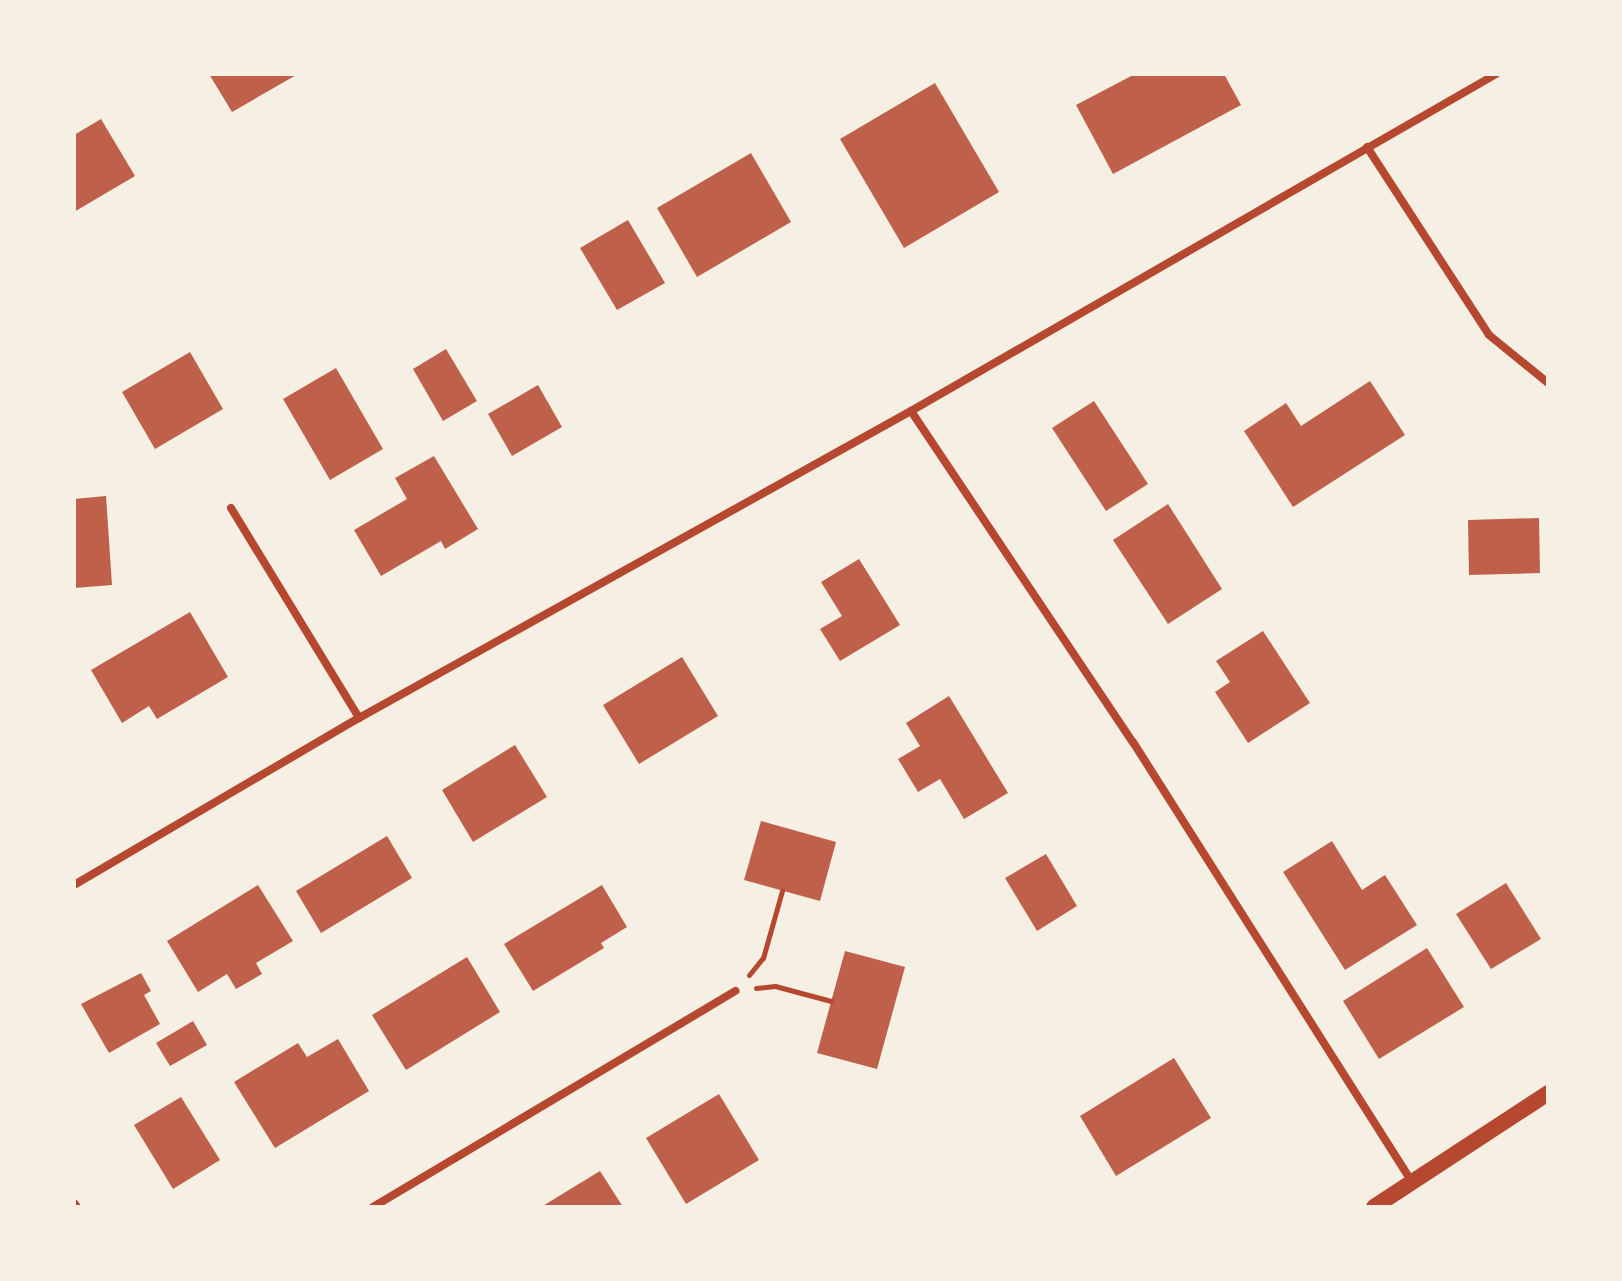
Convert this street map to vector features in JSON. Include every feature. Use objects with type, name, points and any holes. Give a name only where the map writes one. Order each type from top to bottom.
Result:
[{"type":"main road","points":[[1374,1207],[1548,1093]]},
{"type":"street","points":[[74,885],[359,718],[911,411],[1496,74]]},
{"type":"street","points":[[1367,147],[1489,335],[1548,383]]},
{"type":"street","points":[[911,411],[1133,742],[1412,1182]]},
{"type":"street","points":[[231,508],[359,718]]},
{"type":"street","points":[[373,1207],[735,991]]},
{"type":"path","points":[[735,991],[763,958],[782,891]]},
{"type":"path","points":[[735,991],[775,986],[831,1001]]},
{"type":"building","points":[[209,74],[298,74],[232,112]]},
{"type":"building","points":[[1135,74],[1224,74],[1241,105],[1113,174],[1076,105]]},
{"type":"building","points":[[935,83],[999,192],[904,248],[840,139]]},
{"type":"building","points":[[101,119],[135,176],[74,212],[74,135]]},
{"type":"building","points":[[751,153],[791,222],[697,277],[657,208]]},
{"type":"building","points":[[628,220],[665,283],[617,310],[580,248]]},
{"type":"building","points":[[446,349],[477,401],[443,421],[413,369]]},
{"type":"building","points":[[190,352],[223,409],[155,449],[122,392]]},
{"type":"building","points":[[336,368],[383,449],[330,480],[283,399]]},
{"type":"building","points":[[1370,381],[1405,435],[1293,507],[1244,431],[1286,403],[1301,426]]},
{"type":"building","points":[[538,385],[562,427],[512,456],[488,414]]},
{"type":"building","points":[[1094,401],[1148,484],[1106,511],[1052,428]]},
{"type":"building","points":[[434,456],[478,529],[445,549],[441,541],[381,576],[354,530],[407,499],[395,478]]},
{"type":"building","points":[[106,496],[112,585],[74,588],[74,499]]},
{"type":"building","points":[[1168,504],[1222,589],[1168,624],[1113,540]]},
{"type":"building","points":[[1539,518],[1540,573],[1469,575],[1468,520]]},
{"type":"building","points":[[859,559],[900,625],[840,661],[820,629],[842,616],[821,582]]},
{"type":"building","points":[[190,612],[228,677],[157,719],[149,706],[122,723],[91,670]]},
{"type":"building","points":[[1263,631],[1310,703],[1248,743],[1215,692],[1230,682],[1216,661]]},
{"type":"building","points":[[682,657],[718,716],[639,764],[603,705]]},
{"type":"building","points":[[949,696],[1008,793],[964,819],[940,779],[918,792],[898,759],[920,746],[906,723]]},
{"type":"building","points":[[515,745],[547,797],[473,842],[442,790]]},
{"type":"building","points":[[761,821],[836,842],[820,901],[744,880]]},
{"type":"building","points":[[387,836],[412,878],[321,933],[296,891]]},
{"type":"building","points":[[1332,841],[1362,890],[1385,875],[1417,925],[1345,970],[1283,872]]},
{"type":"building","points":[[1046,854],[1077,906],[1037,931],[1005,878]]},
{"type":"building","points":[[1506,883],[1541,939],[1491,969],[1456,914]]},
{"type":"building","points":[[258,885],[293,941],[256,963],[262,974],[236,989],[227,974],[198,992],[167,941]]},
{"type":"building","points":[[602,885],[627,927],[601,943],[604,948],[533,991],[504,944]]},
{"type":"building","points":[[1427,948],[1464,1007],[1379,1059],[1343,1001]]},
{"type":"building","points":[[845,951],[905,967],[877,1069],[817,1053]]},
{"type":"building","points":[[467,957],[500,1012],[406,1070],[372,1015]]},
{"type":"building","points":[[141,973],[151,991],[144,995],[160,1024],[109,1053],[81,1004]]},
{"type":"building","points":[[193,1021],[207,1045],[170,1066],[156,1043]]},
{"type":"building","points":[[338,1039],[369,1091],[275,1148],[234,1082],[298,1043],[307,1057]]},
{"type":"building","points":[[1174,1058],[1211,1118],[1116,1176],[1080,1116]]},
{"type":"building","points":[[719,1094],[759,1160],[686,1204],[646,1138]]},
{"type":"building","points":[[181,1097],[220,1160],[173,1189],[134,1125]]},
{"type":"building","points":[[600,1171],[623,1207],[541,1207]]}]
